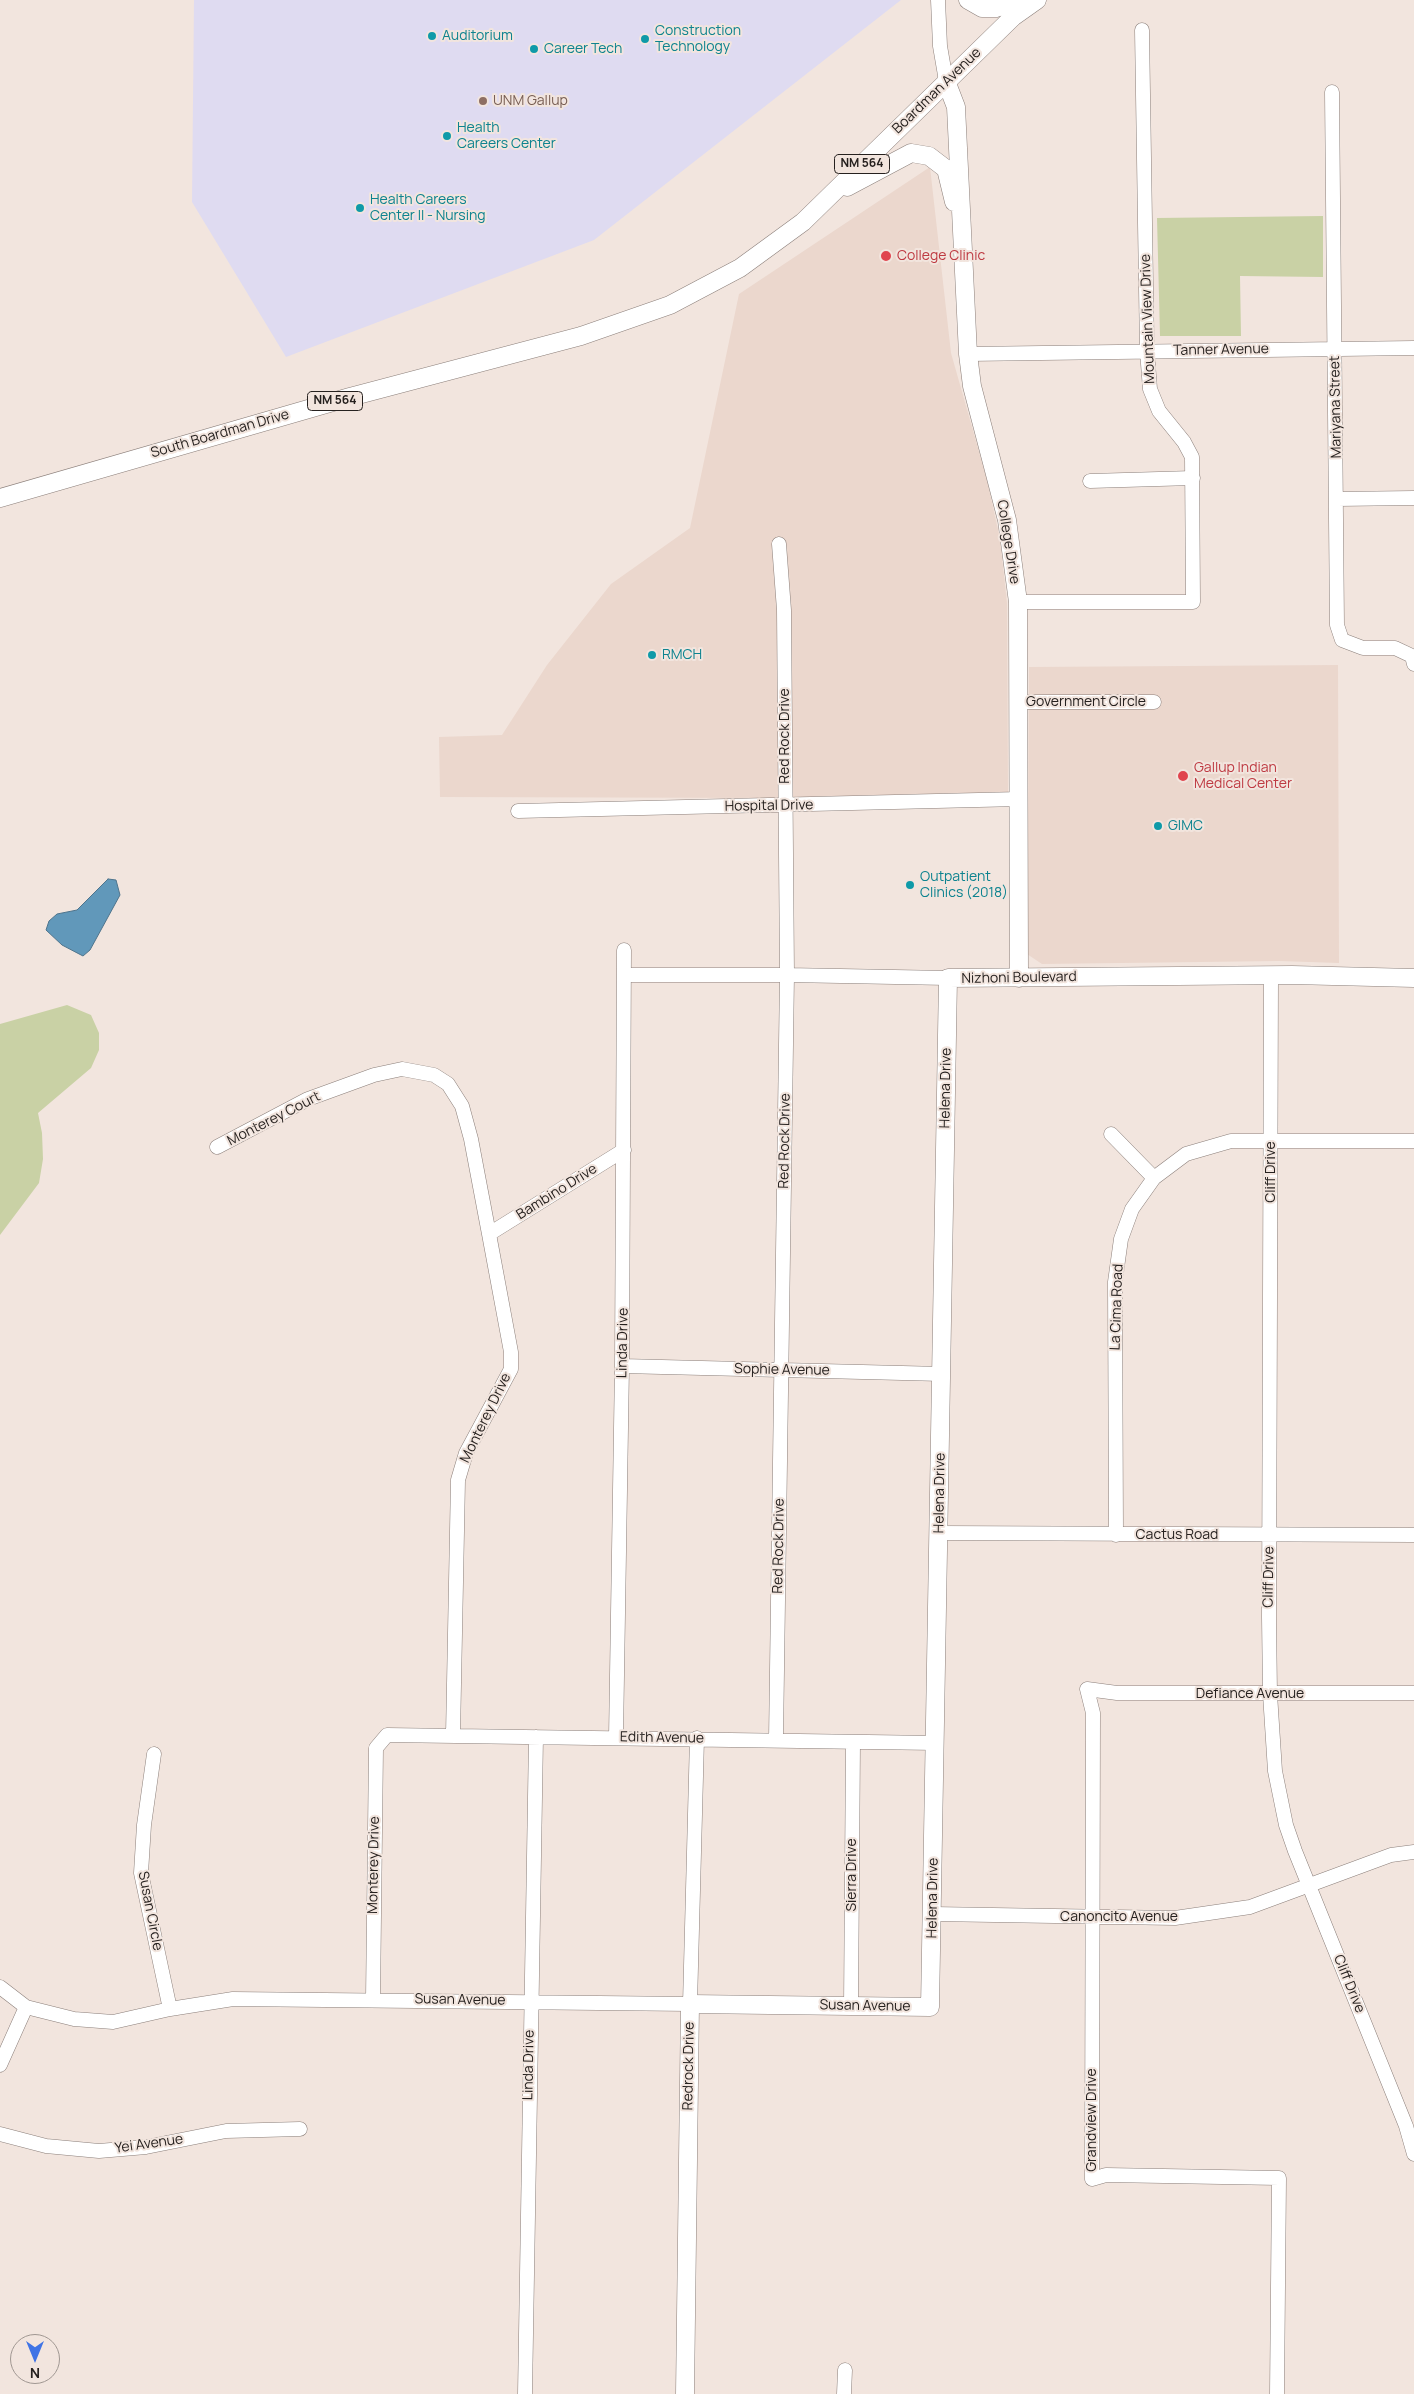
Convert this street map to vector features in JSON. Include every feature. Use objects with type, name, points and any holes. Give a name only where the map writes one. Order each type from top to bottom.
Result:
[{"type":"main road","points":[[968,0],[982,8],[996,8],[1019,0]]},
{"type":"main road","name":"Boardman Avenue","points":[[670,305],[740,268],[803,222],[1013,17],[1037,0]]},
{"type":"main road","name":"College Drive","points":[[946,82],[956,107],[968,354],[972,386],[1008,520],[1018,602],[1020,978]]},
{"type":"main road","points":[[829,196],[911,153],[929,156],[946,169],[962,236]]},
{"type":"main road","name":"South Boardman Drive","points":[[0,498],[350,397],[581,336],[670,305]]},
{"type":"main road","name":"Nizhoni Boulevard","points":[[948,978],[1271,975],[1414,978]]},
{"type":"main road","name":"Helena Drive","points":[[930,2007],[940,1533],[948,978]]},
{"type":"main road","name":"Susan Avenue","points":[[690,2004],[930,2007]]},
{"type":"main road","name":"Redrock Drive","points":[[685,2394],[690,2004]]},
{"type":"street","points":[[938,0],[940,46],[946,82]]},
{"type":"street","name":"Mountain View Drive","points":[[1018,602],[1193,602],[1192,457],[1184,442],[1159,411],[1150,389],[1147,351],[1142,30]]},
{"type":"street","name":"Mariyana Street","points":[[1332,92],[1337,625],[1342,640],[1363,648],[1395,648],[1412,656],[1414,664]]},
{"type":"street","name":"Tanner Avenue","points":[[968,354],[1414,348]]},
{"type":"street","points":[[1090,481],[1192,478]]},
{"type":"street","points":[[1337,499],[1414,498]]},
{"type":"street","name":"Red Rock Drive","points":[[776,1739],[787,975],[784,610],[779,544]]},
{"type":"street","name":"Government Circle","points":[[1018,702],[1154,702]]},
{"type":"street","name":"Hospital Drive","points":[[518,811],[1020,799]]},
{"type":"street","name":"Linda Drive","points":[[616,1737],[622,1366],[624,950]]},
{"type":"street","name":"Nizhoni Boulevard","points":[[624,975],[787,975],[948,978]]},
{"type":"street","name":"Cliff Drive","points":[[1271,975],[1270,1694],[1273,1749],[1279,1797],[1295,1851],[1406,2126],[1414,2154]]},
{"type":"street","name":"Monterey Court","points":[[217,1147],[308,1099],[374,1075],[402,1069],[434,1075],[448,1084],[462,1106]]},
{"type":"street","name":"Monterey Drive","points":[[453,1734],[458,1480],[466,1453],[511,1369],[511,1352],[471,1139],[462,1106]]},
{"type":"street","points":[[1111,1134],[1154,1178]]},
{"type":"street","name":"La Cima Road","points":[[1116,1535],[1115,1282],[1120,1239],[1132,1209],[1154,1178],[1186,1154],[1231,1141],[1414,1141]]},
{"type":"street","name":"Bambino Drive","points":[[489,1234],[624,1150]]},
{"type":"street","name":"Sophie Avenue","points":[[622,1366],[942,1374]]},
{"type":"street","name":"Cactus Road","points":[[940,1533],[1116,1535],[1414,1534]]},
{"type":"street","name":"Defiance Avenue","points":[[1087,1689],[1117,1693],[1414,1694]]},
{"type":"street","name":"Grandview Drive","points":[[1087,1689],[1093,1713],[1092,2179],[1106,2176],[1278,2178],[1277,2394]]},
{"type":"street","name":"Edith Avenue","points":[[387,1735],[453,1734],[936,1743]]},
{"type":"street","name":"Monterey Drive","points":[[372,1999],[376,1748],[387,1735]]},
{"type":"street","name":"Linda Drive","points":[[525,2394],[530,2002],[536,1737]]},
{"type":"street","name":"Redrock Drive","points":[[690,2004],[697,1738]]},
{"type":"street","name":"Sierra Drive","points":[[851,2007],[853,1742]]},
{"type":"street","name":"Susan Circle","points":[[154,1754],[143,1833],[141,1873],[170,2009]]},
{"type":"street","name":"Canoncito Avenue","points":[[933,1914],[1175,1918],[1250,1907],[1391,1855],[1414,1852]]},
{"type":"street","name":"Susan Avenue","points":[[0,1987],[26,2007],[74,2019],[113,2022],[170,2009],[233,1998],[690,2004]]},
{"type":"street","points":[[0,2065],[26,2007]]},
{"type":"street","name":"Yei Avenue","points":[[0,2134],[46,2146],[99,2151],[146,2147],[226,2132],[300,2129]]},
{"type":"street","points":[[844,2394],[845,2370]]},
{"type":"shaded area","name":"UNM Gallup","points":[[194,0],[901,0],[594,240],[286,357],[192,202]]},
{"type":"shaded area","points":[[930,167],[951,353],[987,480],[1000,539],[1007,603],[1008,792],[775,798],[440,797],[439,737],[502,735],[547,665],[611,584],[690,528],[739,294]]},
{"type":"shaded area","name":"Gallup Indian Medical Center","points":[[1338,665],[1339,963],[1279,961],[1042,964],[1027,954],[1029,667]]},
{"type":"green space","points":[[1323,216],[1323,277],[1240,276],[1241,336],[1160,336],[1157,218]]},
{"type":"green space","points":[[67,1005],[91,1015],[99,1033],[99,1050],[91,1068],[38,1113],[42,1133],[43,1159],[39,1183],[0,1235],[0,1024]]},
{"type":"water","points":[[108,879],[116,880],[120,895],[90,950],[83,956],[62,945],[46,930],[49,921],[57,914],[77,910]]},
{"type":"place","name":"Auditorium","points":[[432,36]]},
{"type":"place","name":"Construction Technology","points":[[645,39]]},
{"type":"place","name":"Career Tech","points":[[534,49]]},
{"type":"place","name":"UNM Gallup","points":[[483,101]]},
{"type":"place","name":"Health Careers Center","points":[[447,136]]},
{"type":"place","name":"Health Careers Center II - Nursing","points":[[360,208]]},
{"type":"place","name":"College Clinic","points":[[886,256]]},
{"type":"place","name":"RMCH","points":[[652,655]]},
{"type":"place","name":"Gallup Indian Medical Center","points":[[1183,776]]},
{"type":"place","name":"GIMC","points":[[1158,826]]},
{"type":"place","name":"Outpatient Clinics (2018)","points":[[910,885]]}]
